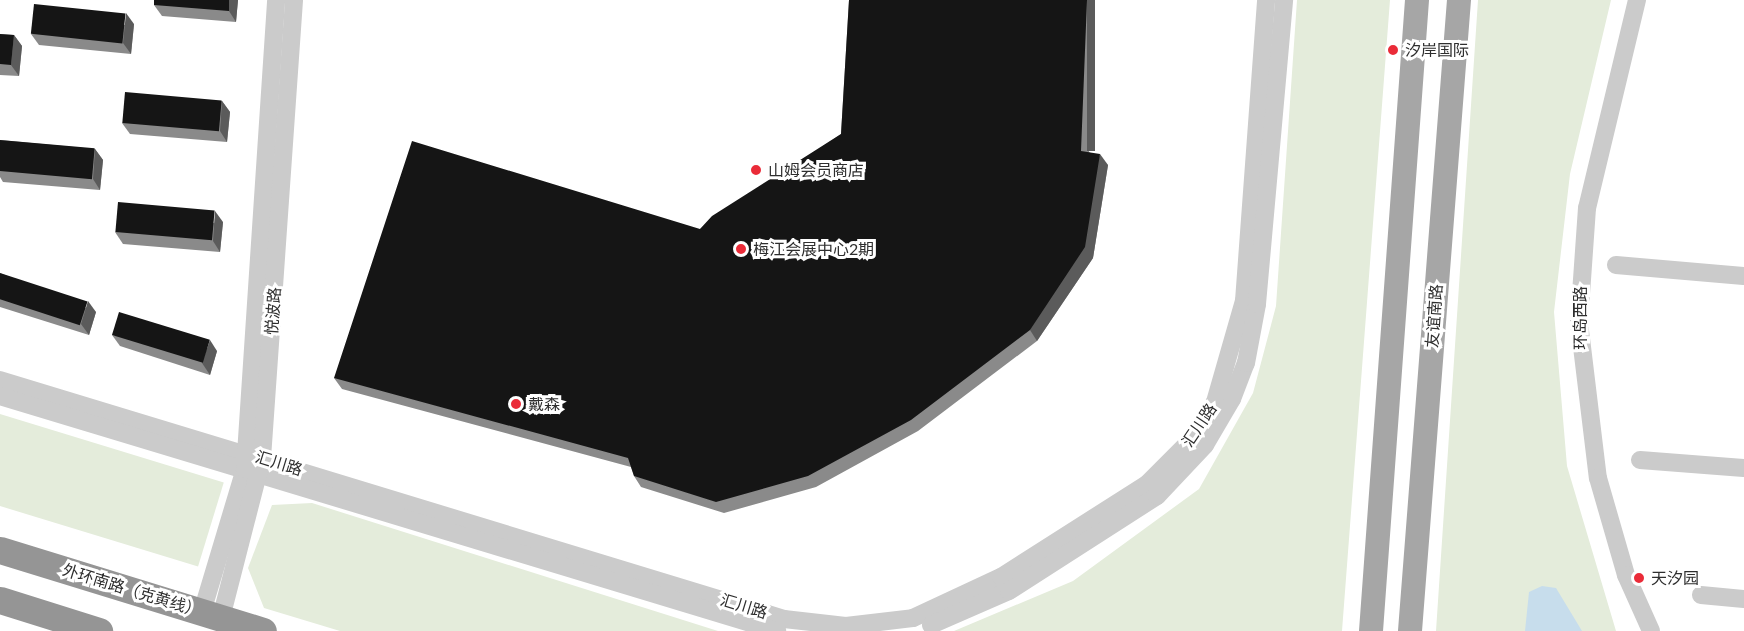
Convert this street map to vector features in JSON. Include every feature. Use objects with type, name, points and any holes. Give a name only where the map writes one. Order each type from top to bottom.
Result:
[{"type":"highway","name":"外环南路（克黄线）","points":[[0,550],[263,631]]},
{"type":"highway","points":[[0,600],[99,631]]},
{"type":"main road","points":[[1371,631],[1417,0]]},
{"type":"main road","name":"友谊南路","points":[[1410,631],[1458,0]]},
{"type":"street","name":"悦波路","points":[[253,463],[276,0]]},
{"type":"street","name":"悦波路","points":[[211,615],[253,463],[294,0]]},
{"type":"street","name":"汇川路","points":[[0,396],[253,463],[784,618],[879,624],[939,609],[1000,577],[1147,484],[1190,441],[1215,402],[1244,301],[1266,0]]},
{"type":"street","name":"汇川路","points":[[906,631],[1009,591],[1157,496],[1187,468],[1219,421],[1246,363],[1254,330],[1284,0]]},
{"type":"street","name":"环岛西路","points":[[1624,0],[1581,173],[1568,315],[1584,468],[1604,545],[1639,631]]},
{"type":"street","name":"环岛西路","points":[[1636,0],[1587,208],[1579,322],[1598,478],[1626,575],[1651,631]]},
{"type":"street","points":[[1616,265],[1744,276]]},
{"type":"street","name":"汇川路","points":[[0,380],[777,631]]},
{"type":"street","points":[[1640,460],[1744,468]]},
{"type":"street","points":[[1701,596],[1744,599]]},
{"type":"green space","points":[[1297,0],[1390,0],[1342,631],[954,631],[1073,581],[1199,489],[1253,393],[1276,306]]},
{"type":"green space","points":[[1478,0],[1611,0],[1570,174],[1554,312],[1567,466],[1616,631],[1436,631]]},
{"type":"green space","points":[[0,414],[224,482],[198,567],[0,506]]},
{"type":"green space","points":[[312,503],[718,631],[340,631],[264,608],[248,568],[272,505]]},
{"type":"water","points":[[1542,586],[1556,588],[1582,631],[1525,631],[1529,592]]},
{"type":"building","points":[[154,0],[229,0],[229,11],[154,5]]},
{"type":"building","name":"梅江会展中心2期","points":[[849,0],[1087,0],[1081,151],[1100,154],[1085,247],[1030,330],[911,420],[808,476],[716,502],[634,476],[628,458],[334,378],[412,141],[700,229],[712,216],[841,134]]},
{"type":"building","points":[[34,4],[125,14],[122,43],[31,34]]},
{"type":"building","points":[[0,34],[14,35],[11,65],[0,64]]},
{"type":"building","points":[[125,92],[222,100],[219,131],[122,123]]},
{"type":"building","points":[[0,140],[95,148],[92,179],[0,171]]},
{"type":"building","points":[[118,202],[215,210],[212,240],[115,232]]},
{"type":"building","points":[[0,273],[87,301],[80,325],[0,299]]},
{"type":"building","points":[[119,312],[210,340],[203,363],[112,335]]},
{"type":"place","name":"汐岸国际","points":[[1393,50]]},
{"type":"place","name":"山姆会员商店","points":[[756,170]]},
{"type":"place","name":"梅江会展中心2期","points":[[741,249]]},
{"type":"place","name":"戴森","points":[[516,404]]},
{"type":"place","name":"天汐园","points":[[1639,578]]}]
